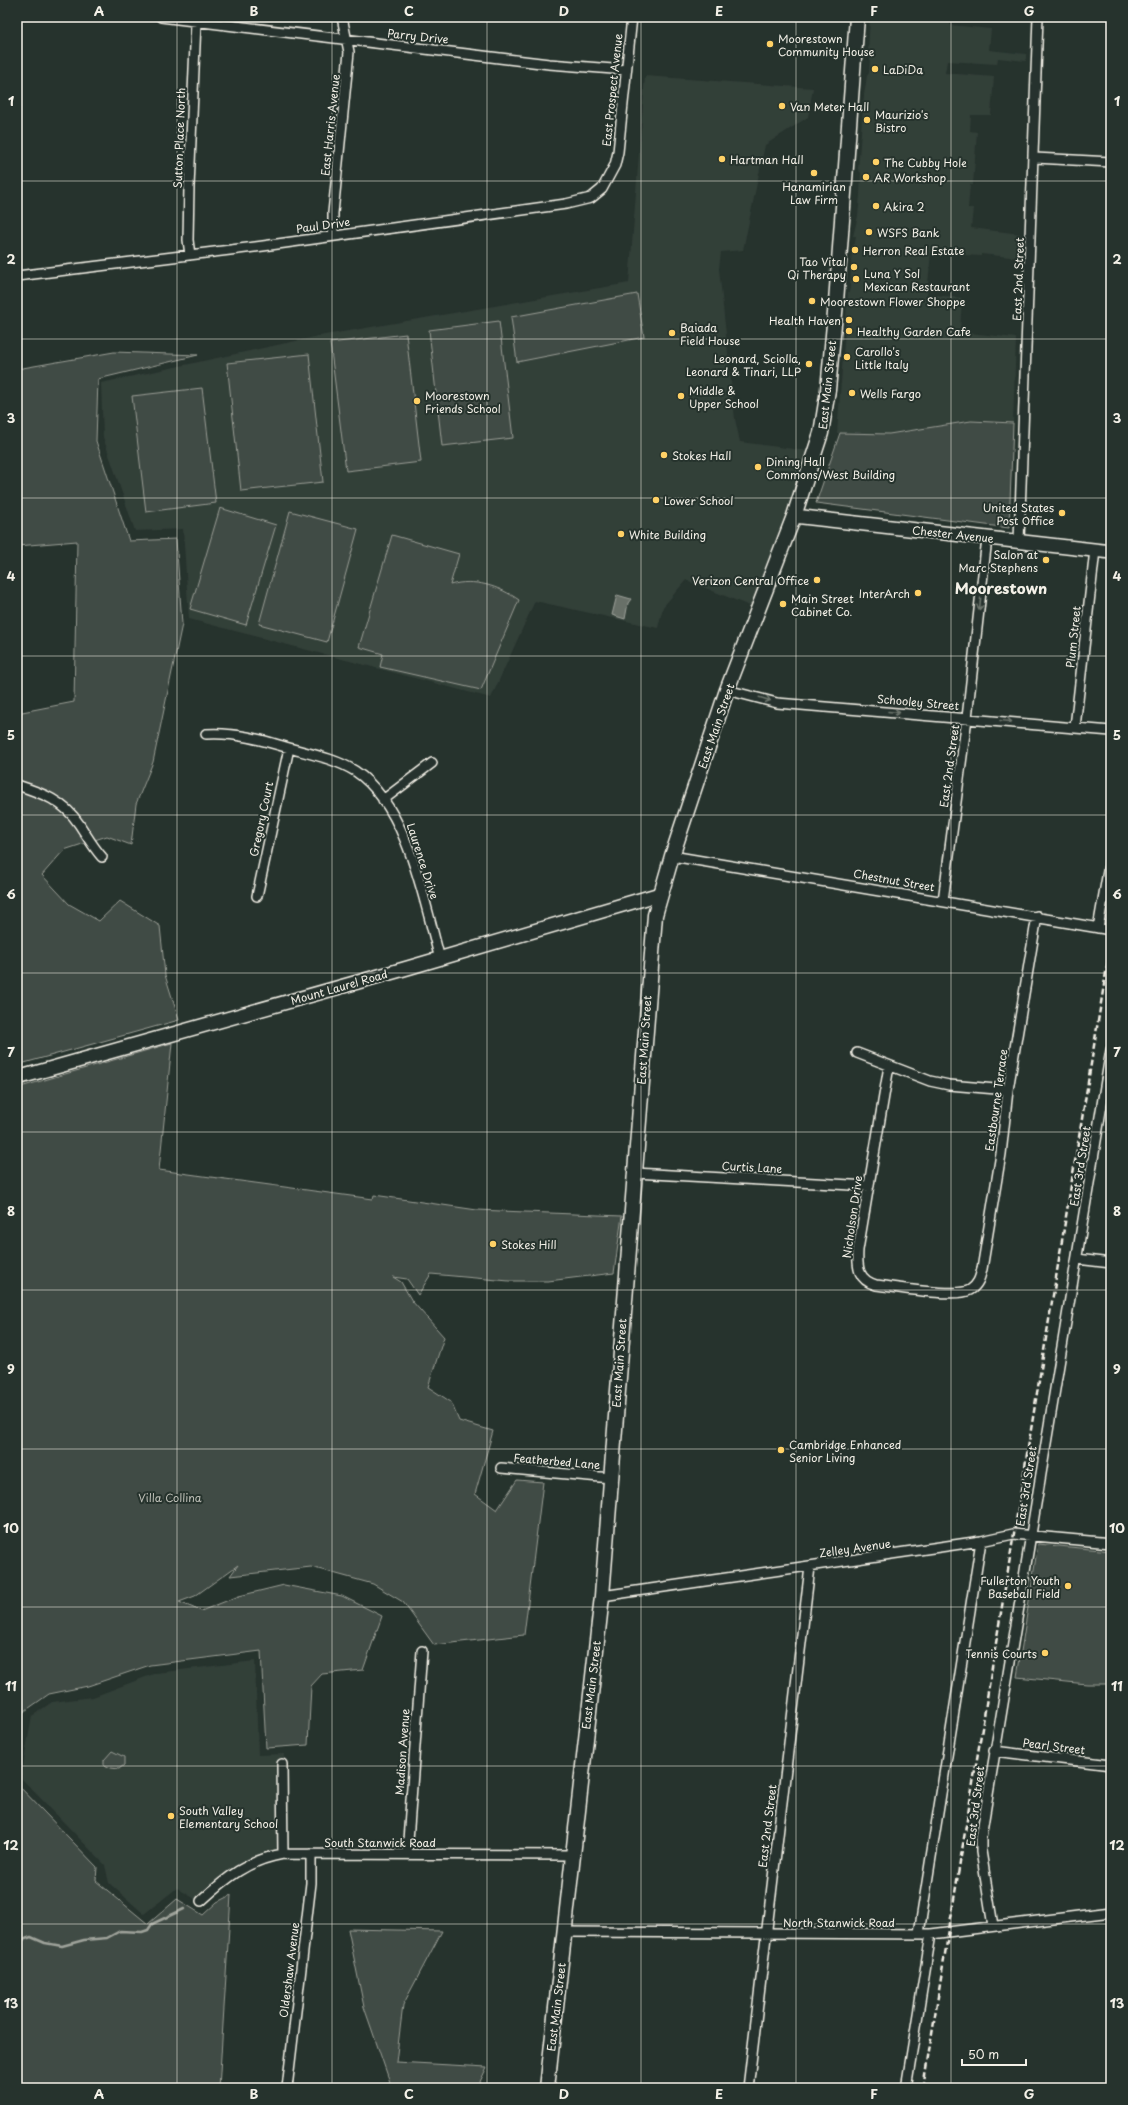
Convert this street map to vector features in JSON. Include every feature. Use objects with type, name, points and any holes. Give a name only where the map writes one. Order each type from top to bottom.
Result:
[{"type":"main road","name":"East Main Street","points":[[547,2088],[602,1596],[654,914],[728,690],[794,516],[816,452],[826,408],[857,17]]},
{"type":"main road","name":"Chester Avenue","points":[[794,516],[1111,552]]},
{"type":"main road","name":"Mount Laurel Road","points":[[17,1078],[440,959],[660,894]]},
{"type":"street","name":"Parry Drive","points":[[161,17],[577,68],[626,70]]},
{"type":"street","name":"East Harris Avenue","points":[[333,236],[333,213],[349,52],[348,40],[342,17]]},
{"type":"street","name":"East Prospect Avenue","points":[[615,165],[618,152],[632,17]]},
{"type":"street","name":"East 2nd Street","points":[[1019,541],[1035,158],[1038,17]]},
{"type":"street","name":"Sutton Place North","points":[[190,255],[188,240],[189,187],[196,22]]},
{"type":"street","points":[[1035,158],[1111,162]]},
{"type":"street","name":"Paul Drive","points":[[17,276],[190,255],[583,201],[591,198],[602,189],[615,165]]},
{"type":"street","name":"East 2nd Street","points":[[943,901],[968,718],[987,538]]},
{"type":"street","name":"Plum Street","points":[[1075,727],[1095,550]]},
{"type":"street","name":"Schooley Street","points":[[728,690],[777,703],[1110,730]]},
{"type":"street","name":"Laurence Drive","points":[[206,734],[230,734],[317,755],[355,771],[373,787],[391,810],[405,838],[440,959]]},
{"type":"street","name":"Gregory Court","points":[[258,896],[289,748]]},
{"type":"street","points":[[383,800],[432,763]]},
{"type":"street","points":[[17,785],[49,796],[63,806],[72,815],[102,857]]},
{"type":"street","points":[[1098,928],[1111,854]]},
{"type":"street","name":"Chestnut Street","points":[[672,856],[1037,916],[1111,930]]},
{"type":"street","name":"Eastbourne Terrace","points":[[976,1286],[980,1279],[984,1262],[1001,1154],[1008,1090],[1037,916]]},
{"type":"street","name":"East 3rd Street","points":[[993,1926],[981,1851],[981,1837],[1111,1050]]},
{"type":"street","points":[[857,1053],[930,1081],[950,1085],[1008,1090]]},
{"type":"street","name":"Nicholson Drive","points":[[889,1066],[857,1258],[858,1272],[865,1281],[876,1285],[951,1293],[965,1292],[976,1286]]},
{"type":"street","name":"Curtis Lane","points":[[635,1173],[869,1186]]},
{"type":"street","points":[[1076,1259],[1111,1263]]},
{"type":"street","name":"Featherbed Lane","points":[[501,1468],[610,1478]]},
{"type":"street","name":"Zelley Avenue","points":[[602,1596],[981,1542],[1013,1534],[1030,1534],[1111,1543]]},
{"type":"street","points":[[919,1933],[981,1542]]},
{"type":"street","name":"East 2nd Street","points":[[748,2088],[810,1566]]},
{"type":"street","name":"Madison Avenue","points":[[406,1854],[422,1651]]},
{"type":"street","name":"Pearl Street","points":[[994,1751],[1111,1765]]},
{"type":"street","points":[[282,1764],[283,1854]]},
{"type":"street","name":"South Stanwick Road","points":[[201,1901],[222,1882],[242,1867],[261,1859],[283,1854],[573,1855]]},
{"type":"street","name":"Oldershaw Avenue","points":[[287,2088],[311,1883],[311,1854]]},
{"type":"street","name":"North Stanwick Road","points":[[565,1932],[931,1934],[1111,1912]]},
{"type":"street","points":[[906,2088],[931,1934]]},
{"type":"shaded area","points":[[870,17],[951,17],[950,25],[991,29],[989,50],[1026,54],[1026,61],[998,58],[997,64],[947,61],[945,73],[994,77],[991,115],[971,115],[970,131],[977,132],[973,185],[970,185],[968,208],[973,208],[971,228],[1021,234],[1020,258],[981,254],[981,256],[931,253],[927,294],[962,298],[960,332],[1016,338],[1013,423],[971,421],[889,434],[837,433],[848,292],[850,287],[852,247],[856,236],[853,236],[858,216],[860,196],[861,173],[858,169],[864,95],[867,76],[869,73],[870,58],[868,52]]},
{"type":"shaded area","name":"Moorestown Friends School","points":[[645,76],[813,88],[808,117],[765,145],[743,250],[721,252],[719,269],[735,419],[740,442],[816,452],[757,609],[686,580],[663,607],[658,628],[535,601],[491,698],[189,619],[183,529],[135,531],[103,437],[101,383],[319,336],[629,283]]},
{"type":"shaded area","points":[[617,595],[631,599],[628,603],[625,619],[612,615]]},
{"type":"shaded area","name":"South Valley Elementary School","points":[[255,1661],[258,1755],[284,1754],[283,1854],[251,1863],[203,1904],[177,1888],[144,1914],[109,1883],[105,1865],[21,1778],[32,1716],[52,1702],[93,1697],[156,1673]]},
{"type":"green space","points":[[637,294],[644,337],[517,362],[511,317]]},
{"type":"green space","points":[[499,321],[513,438],[442,446],[429,330]]},
{"type":"green space","points":[[406,334],[421,462],[346,471],[330,343]]},
{"type":"green space","points":[[114,352],[198,355],[98,379],[96,441],[129,541],[176,539],[182,624],[153,762],[136,804],[131,845],[107,836],[64,850],[42,875],[69,904],[99,921],[120,901],[160,926],[165,975],[179,1020],[17,1065],[17,964],[21,963],[17,963],[17,713],[74,702],[77,541],[17,546],[17,369]]},
{"type":"green space","points":[[309,354],[323,482],[241,491],[227,363]]},
{"type":"green space","points":[[202,388],[216,503],[146,512],[132,396]]},
{"type":"green space","points":[[971,421],[1013,423],[1009,528],[816,503],[840,433],[889,434]]},
{"type":"green space","points":[[220,508],[276,525],[246,625],[190,609]]},
{"type":"green space","points":[[290,511],[358,529],[327,642],[259,624]]},
{"type":"green space","points":[[392,535],[459,554],[450,585],[468,582],[477,583],[495,587],[519,600],[481,690],[380,667],[383,654],[359,647]]},
{"type":"green space","name":"Villa Collina","points":[[172,1043],[159,1170],[373,1199],[374,1195],[477,1210],[622,1216],[614,1273],[548,1281],[509,1281],[431,1274],[418,1295],[407,1279],[393,1277],[401,1282],[412,1301],[444,1337],[428,1387],[451,1402],[459,1421],[493,1431],[475,1494],[497,1510],[517,1480],[543,1482],[524,1635],[434,1645],[403,1602],[373,1584],[311,1567],[230,1576],[238,1565],[195,1596],[179,1602],[201,1611],[239,1596],[284,1585],[342,1596],[382,1616],[363,1670],[322,1674],[311,1686],[308,1745],[266,1748],[261,1651],[150,1665],[88,1686],[49,1694],[22,1713],[17,1745],[17,1088]]},
{"type":"green space","points":[[1038,1544],[1111,1551],[1111,1684],[1087,1684],[1017,1677]]},
{"type":"green space","points":[[112,1751],[124,1757],[124,1765],[119,1769],[104,1765],[104,1760]]},
{"type":"green space","points":[[17,1784],[97,1867],[96,1881],[148,1924],[177,1899],[203,1915],[217,1902],[231,1895],[219,2088],[17,2088]]},
{"type":"green space","points":[[348,1929],[442,1931],[403,2005],[396,2062],[487,2067],[477,2088],[392,2088],[364,2007]]},
{"type":"waterway","points":[[17,1942],[31,1937],[45,1943],[62,1946],[84,1940],[107,1938],[120,1931],[142,1932],[148,1930],[152,1924],[184,1909]]},
{"type":"railway","points":[[923,2088],[1111,942]]},
{"type":"place","name":"Moorestown Community House","points":[[770,44]]},
{"type":"place","name":"LaDiDa","points":[[875,69]]},
{"type":"place","name":"Van Meter Hall","points":[[782,106]]},
{"type":"place","name":"Maurizio's Bistro","points":[[867,120]]},
{"type":"place","name":"Hartman Hall","points":[[722,159]]},
{"type":"place","name":"The Cubby Hole","points":[[876,162]]},
{"type":"place","name":"Hanamirian Law Firm","points":[[814,173]]},
{"type":"place","name":"AR Workshop","points":[[866,177]]},
{"type":"place","name":"Akira 2","points":[[876,206]]},
{"type":"place","name":"WSFS Bank","points":[[869,232]]},
{"type":"place","name":"Herron Real Estate","points":[[855,250]]},
{"type":"place","name":"Tao Vital Qi Therapy","points":[[854,267]]},
{"type":"place","name":"Luna Y Sol Mexican Restaurant","points":[[856,279]]},
{"type":"place","name":"Moorestown Flower Shoppe","points":[[812,301]]},
{"type":"place","name":"Health Haven","points":[[849,320]]},
{"type":"place","name":"Healthy Garden Cafe","points":[[849,331]]},
{"type":"place","name":"Baiada Field House","points":[[672,333]]},
{"type":"place","name":"Carollo's Little Italy","points":[[847,357]]},
{"type":"place","name":"Leonard, Sciolla, Leonard & Tinari, LLP","points":[[809,364]]},
{"type":"place","name":"Wells Fargo","points":[[852,393]]},
{"type":"place","name":"Middle & Upper School","points":[[681,396]]},
{"type":"place","name":"Moorestown Friends School","points":[[417,401]]},
{"type":"place","name":"Stokes Hall","points":[[664,455]]},
{"type":"place","name":"Dining Hall Commons/West Building","points":[[758,467]]},
{"type":"place","name":"Lower School","points":[[656,500]]},
{"type":"place","name":"United States Post Office","points":[[1062,513]]},
{"type":"place","name":"White Building","points":[[621,534]]},
{"type":"place","name":"Salon at Marc Stephens","points":[[1046,560]]},
{"type":"place","name":"Verizon Central Office","points":[[817,580]]},
{"type":"place","name":"InterArch","points":[[918,593]]},
{"type":"place","name":"Main Street Cabinet Co.","points":[[783,604]]},
{"type":"place","name":"Stokes Hill","points":[[493,1244]]},
{"type":"place","name":"Cambridge Enhanced Senior Living","points":[[781,1450]]},
{"type":"place","name":"Fullerton Youth Baseball Field","points":[[1068,1586]]},
{"type":"place","name":"Tennis Courts","points":[[1045,1653]]},
{"type":"place","name":"South Valley Elementary School","points":[[171,1816]]},
{"type":"district","name":"Moorestown","points":[[1001,587]]}]
